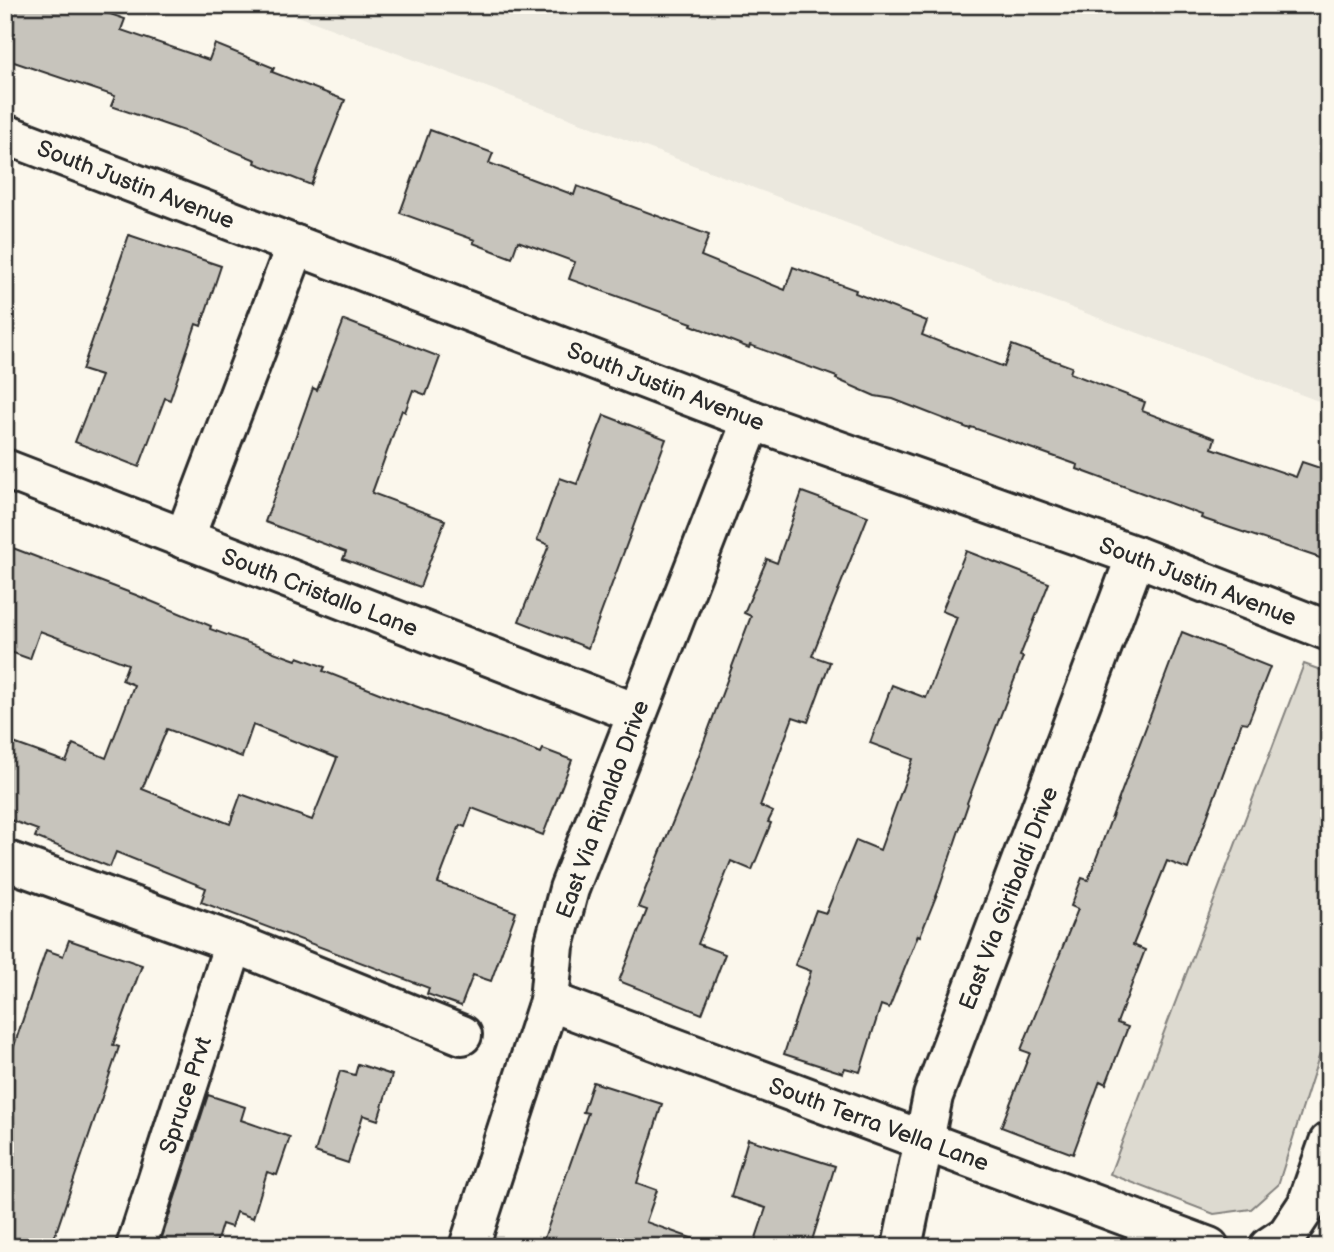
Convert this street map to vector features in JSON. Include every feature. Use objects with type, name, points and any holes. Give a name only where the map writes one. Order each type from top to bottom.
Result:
[{"type":"street","name":"South Justin Avenue","points":[[5,134],[752,420],[1136,556],[1329,631]]},
{"type":"street","points":[[184,539],[296,245]]},
{"type":"street","name":"East Via Rinaldo Drive","points":[[469,1247],[549,1000],[554,946],[569,888],[752,420]]},
{"type":"street","name":"South Cristallo Lane","points":[[5,469],[636,713]]},
{"type":"street","name":"East Via Giribaldi Drive","points":[[902,1247],[933,1096],[1136,556]]},
{"type":"street","points":[[5,860],[233,943],[462,1035]]},
{"type":"street","name":"Spruce Prvt","points":[[136,1247],[233,943]]},
{"type":"street","name":"South Terra Vella Lane","points":[[549,1000],[1209,1247]]},
{"type":"street","points":[[1269,1247],[1318,1208],[1326,1157]]},
{"type":"shaded area","points":[[269,5],[1329,5],[1329,405]]},
{"type":"shaded area","points":[[1304,664],[1329,673],[1329,1025],[1278,1185],[1251,1209],[1214,1214],[1110,1174]]},
{"type":"building","points":[[5,5],[84,5],[125,19],[121,30],[209,60],[215,44],[274,68],[272,72],[345,100],[311,185],[190,133],[111,106],[115,96],[5,59]]},
{"type":"building","points":[[430,130],[493,153],[489,163],[574,195],[577,186],[709,235],[701,256],[785,290],[793,267],[856,290],[855,293],[927,321],[922,335],[1004,367],[1012,345],[1072,367],[1070,373],[1145,402],[1142,411],[1215,438],[1212,448],[1296,477],[1302,462],[1329,471],[1329,561],[1201,518],[1202,515],[1077,469],[1078,465],[971,427],[970,429],[893,399],[875,396],[836,379],[837,377],[750,345],[749,348],[691,325],[692,323],[569,279],[575,262],[518,241],[512,258],[473,243],[475,240],[400,213]]},
{"type":"building","points":[[129,235],[221,266],[201,326],[196,324],[170,400],[165,398],[139,467],[75,442],[101,376],[82,370]]},
{"type":"building","points":[[344,320],[440,357],[426,395],[413,390],[405,412],[402,410],[372,493],[445,520],[420,587],[343,559],[346,552],[265,522],[313,388],[317,390]]},
{"type":"building","points":[[604,415],[666,439],[588,648],[519,621],[549,545],[537,540],[560,478],[577,484]]},
{"type":"building","points":[[802,492],[868,516],[812,656],[830,662],[808,722],[793,717],[760,806],[773,812],[768,822],[771,823],[752,870],[731,861],[698,944],[725,954],[702,1014],[619,981],[647,910],[638,907],[687,787],[751,616],[744,613],[767,559],[777,563]]},
{"type":"building","points":[[5,545],[136,595],[211,626],[210,629],[296,660],[298,657],[325,667],[323,671],[415,707],[541,753],[543,749],[572,760],[543,835],[472,808],[465,827],[460,825],[438,883],[516,912],[491,981],[473,975],[461,1006],[427,994],[429,988],[201,902],[206,888],[116,852],[110,867],[35,837],[38,830],[5,818],[5,740],[66,762],[73,744],[106,758],[134,685],[122,680],[128,664],[40,631],[30,659],[5,650]],"holes":[[[253,725],[337,758],[312,820],[241,794],[230,824],[142,789],[167,729],[242,757]]]},
{"type":"building","points":[[966,551],[1049,583],[1020,656],[1023,657],[920,936],[918,935],[889,1008],[881,1005],[860,1072],[845,1068],[843,1073],[784,1054],[811,971],[795,965],[816,910],[826,913],[856,840],[880,850],[913,759],[870,743],[892,685],[926,698],[957,617],[942,611]]},
{"type":"building","points":[[1182,632],[1270,667],[1248,723],[1242,722],[1188,869],[1167,861],[1133,945],[1145,950],[1117,1023],[1128,1027],[1106,1084],[1100,1081],[1073,1154],[1001,1127],[1030,1053],[1021,1050],[1078,909],[1071,906],[1082,878],[1088,880]]},
{"type":"building","points":[[69,940],[142,965],[113,1045],[119,1047],[51,1247],[5,1247],[5,1073],[46,950],[63,956]]},
{"type":"building","points":[[358,1064],[392,1075],[378,1120],[363,1115],[348,1163],[315,1152],[340,1071],[355,1075]]},
{"type":"building","points":[[593,1082],[662,1104],[637,1183],[657,1190],[646,1222],[702,1242],[702,1247],[541,1247],[588,1113],[583,1112]]},
{"type":"building","points":[[208,1095],[245,1107],[241,1120],[290,1137],[277,1175],[267,1172],[253,1218],[236,1212],[231,1227],[222,1224],[215,1247],[159,1247]]},
{"type":"building","points":[[748,1139],[835,1166],[810,1247],[753,1247],[766,1208],[731,1197]]}]
